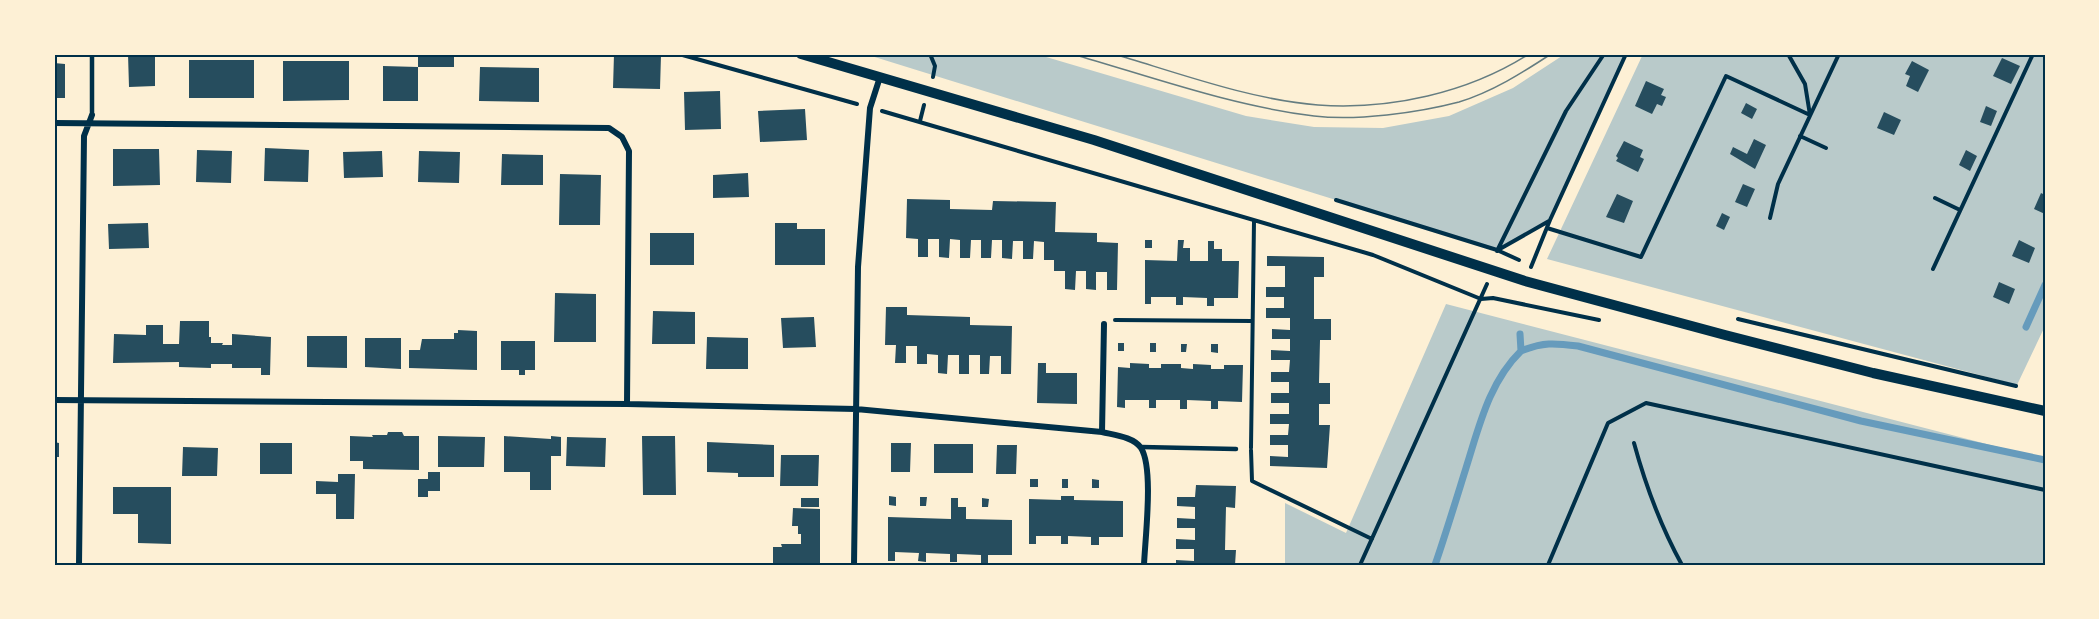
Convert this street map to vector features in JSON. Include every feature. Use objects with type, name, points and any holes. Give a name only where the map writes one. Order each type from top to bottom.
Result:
[{"type":"street","points":[[801,54],[1094,140],[1525,281],[1873,373],[2045,411]]},
{"type":"street","points":[[854,565],[858,267],[870,108],[880,77]]},
{"type":"street","points":[[79,565],[84,136],[92,115]]},
{"type":"street","points":[[54,123],[609,128],[622,137],[629,151],[627,404]]},
{"type":"street","points":[[1102,432],[1104,324]]},
{"type":"street","points":[[54,400],[627,404],[856,409],[1102,432],[1126,438],[1141,447],[1148,468],[1144,565]]},
{"type":"lane","points":[[92,54],[92,115]]},
{"type":"lane","points":[[1141,447],[1236,449]]},
{"type":"path","points":[[679,54],[1372,255],[1481,299],[1360,565]]},
{"type":"path","points":[[1497,250],[1566,111],[1604,54]]},
{"type":"path","points":[[1525,281],[1550,220],[1626,54]]},
{"type":"path","points":[[1788,54],[1805,84],[1810,115]]},
{"type":"path","points":[[1770,218],[1778,184],[1839,54]]},
{"type":"path","points":[[1933,269],[2033,54]]},
{"type":"path","points":[[1547,228],[1641,257],[1726,76],[1810,115]]},
{"type":"path","points":[[1800,136],[1826,148]]},
{"type":"path","points":[[1935,198],[1960,210]]},
{"type":"path","points":[[1497,250],[1550,220]]},
{"type":"path","points":[[1254,221],[1252,481],[1372,539]]},
{"type":"path","points":[[1497,250],[1532,266],[1543,268]]},
{"type":"path","points":[[1732,318],[2022,387]]},
{"type":"path","points":[[1104,324],[1119,319],[1252,321]]},
{"type":"path","points":[[1548,565],[1608,423],[1646,403],[2045,490]]},
{"type":"path","points":[[1634,443],[1647,489],[1667,537],[1682,565]]},
{"type":"path","points":[[1236,449],[1251,449]]},
{"type":"shaded area","points":[[865,54],[1036,54],[1246,116],[1314,127],[1383,128],[1449,116],[1513,88],[1565,54],[1626,54],[1550,220],[1497,250]]},
{"type":"shaded area","points":[[1643,54],[2045,54],[2045,326],[2017,385],[1547,259]]},
{"type":"shaded area","points":[[1446,304],[2045,459],[2045,565],[1285,565],[1285,503],[1346,533]]},
{"type":"building","points":[[128,54],[155,54],[155,86],[129,87]]},
{"type":"building","points":[[418,54],[454,54],[454,67],[418,67]]},
{"type":"building","points":[[614,54],[661,55],[660,89],[613,88]]},
{"type":"building","points":[[2002,58],[2020,66],[2011,84],[1993,76]]},
{"type":"building","points":[[189,60],[254,60],[254,98],[189,98]]},
{"type":"building","points":[[283,61],[349,61],[349,100],[283,101]]},
{"type":"building","points":[[1912,61],[1929,70],[1918,92],[1906,86],[1910,76],[1905,74]]},
{"type":"building","points":[[54,63],[65,64],[65,98],[54,98]]},
{"type":"building","points":[[383,66],[418,67],[418,101],[383,101]]},
{"type":"building","points":[[480,67],[539,68],[539,102],[479,101]]},
{"type":"building","points":[[1646,81],[1664,89],[1661,95],[1666,97],[1662,106],[1657,104],[1652,114],[1635,106]]},
{"type":"building","points":[[720,91],[721,129],[685,130],[684,92]]},
{"type":"building","points":[[1746,103],[1757,109],[1752,119],[1741,113]]},
{"type":"building","points":[[1986,106],[1997,111],[1991,126],[1980,122]]},
{"type":"building","points":[[805,109],[807,140],[760,142],[758,111]]},
{"type":"building","points":[[1884,112],[1901,120],[1894,135],[1877,128]]},
{"type":"building","points":[[1754,139],[1766,145],[1755,169],[1730,154],[1733,147],[1747,154]]},
{"type":"building","points":[[1624,141],[1643,150],[1640,157],[1644,159],[1638,172],[1616,161],[1618,158],[1616,156]]},
{"type":"building","points":[[265,148],[309,150],[308,182],[264,181]]},
{"type":"building","points":[[113,149],[159,149],[160,185],[113,186]]},
{"type":"building","points":[[197,150],[232,151],[231,183],[196,182]]},
{"type":"building","points":[[1966,150],[1977,156],[1970,171],[1959,165]]},
{"type":"building","points":[[382,151],[383,177],[344,178],[343,152]]},
{"type":"building","points":[[419,151],[460,152],[459,183],[418,182]]},
{"type":"building","points":[[502,154],[543,155],[543,185],[501,185]]},
{"type":"building","points":[[748,173],[749,197],[713,198],[713,175]]},
{"type":"building","points":[[560,174],[601,175],[600,225],[559,225]]},
{"type":"building","points":[[1743,184],[1755,189],[1747,207],[1735,202]]},
{"type":"building","points":[[2041,193],[2045,195],[2045,214],[2034,209]]},
{"type":"building","points":[[1617,194],[1633,201],[1624,223],[1606,217]]},
{"type":"building","points":[[907,199],[950,200],[950,209],[992,210],[993,201],[1056,202],[1055,232],[1097,233],[1097,242],[1118,243],[1117,290],[1107,290],[1107,272],[1096,272],[1096,290],[1086,289],[1086,271],[1076,271],[1075,290],[1065,289],[1065,271],[1054,271],[1054,260],[1044,260],[1044,242],[1034,241],[1033,259],[1023,259],[1023,241],[1013,241],[1012,259],[1002,258],[1002,240],[992,240],[991,258],[981,258],[981,240],[971,240],[970,258],[960,258],[960,240],[950,239],[949,258],[939,257],[939,239],[928,239],[928,257],[918,257],[918,239],[906,238]]},
{"type":"building","points":[[1722,213],[1730,217],[1724,230],[1716,226]]},
{"type":"building","points":[[148,223],[149,248],[109,249],[108,224]]},
{"type":"building","points":[[775,223],[797,223],[797,229],[825,229],[825,265],[775,265]]},
{"type":"building","points":[[650,233],[694,233],[694,265],[650,265]]},
{"type":"building","points":[[1145,240],[1152,240],[1152,248],[1145,248]]},
{"type":"building","points":[[1178,240],[1184,240],[1183,248],[1190,248],[1190,261],[1208,261],[1208,241],[1214,241],[1214,249],[1222,249],[1222,261],[1239,261],[1238,298],[1214,298],[1214,306],[1207,306],[1207,298],[1183,297],[1183,305],[1176,305],[1176,297],[1151,297],[1151,304],[1145,304],[1145,260],[1177,261]]},
{"type":"building","points":[[2019,240],[2035,248],[2029,263],[2012,256]]},
{"type":"building","points":[[1267,256],[1324,257],[1324,277],[1314,277],[1314,319],[1331,319],[1331,340],[1320,340],[1319,383],[1330,383],[1330,404],[1319,404],[1319,425],[1330,425],[1327,468],[1270,466],[1270,456],[1288,457],[1288,445],[1270,445],[1270,435],[1288,435],[1289,424],[1270,424],[1270,414],[1289,414],[1289,403],[1271,403],[1271,393],[1289,393],[1289,382],[1271,382],[1271,372],[1289,372],[1290,360],[1271,360],[1271,350],[1290,351],[1290,339],[1272,339],[1272,329],[1290,330],[1290,318],[1266,318],[1266,308],[1284,308],[1284,297],[1266,297],[1266,287],[1285,287],[1285,266],[1267,266]]},
{"type":"building","points":[[1999,282],[2015,289],[2009,304],[1993,297]]},
{"type":"building","points":[[555,293],[596,294],[596,342],[554,342]]},
{"type":"building","points":[[886,307],[907,307],[907,315],[970,317],[970,325],[1012,326],[1011,374],[1001,374],[1001,356],[990,356],[989,374],[980,374],[980,355],[969,355],[969,374],[959,374],[959,355],[948,355],[947,374],[938,373],[938,355],[927,354],[927,364],[917,364],[917,346],[906,346],[906,363],[895,363],[896,345],[885,345]]},
{"type":"building","points":[[653,311],[695,312],[695,344],[652,344]]},
{"type":"building","points":[[814,317],[816,347],[783,348],[781,318]]},
{"type":"building","points":[[180,321],[209,321],[211,343],[223,343],[222,345],[232,345],[232,334],[271,337],[270,375],[261,375],[261,368],[232,368],[232,364],[211,364],[211,368],[179,367],[179,362],[113,363],[114,334],[146,335],[146,325],[163,325],[163,344],[179,344]]},
{"type":"building","points":[[458,330],[477,331],[477,370],[409,368],[409,350],[420,350],[422,339],[454,339],[454,333],[458,333]]},
{"type":"building","points":[[307,336],[347,336],[347,368],[307,367]]},
{"type":"building","points":[[707,337],[748,338],[748,369],[706,369]]},
{"type":"building","points":[[365,338],[401,338],[401,369],[365,367]]},
{"type":"building","points":[[501,341],[535,341],[535,370],[525,370],[525,375],[519,375],[519,370],[501,370]]},
{"type":"building","points":[[1118,343],[1124,343],[1124,351],[1118,351]]},
{"type":"building","points":[[1150,343],[1156,343],[1156,352],[1150,352]]},
{"type":"building","points":[[1181,344],[1187,344],[1186,352],[1181,352]]},
{"type":"building","points":[[1211,344],[1218,344],[1218,353],[1211,352]]},
{"type":"building","points":[[1038,363],[1046,363],[1046,373],[1077,373],[1077,404],[1037,403]]},
{"type":"building","points":[[1130,363],[1149,364],[1149,368],[1161,368],[1161,364],[1181,364],[1181,368],[1193,369],[1193,364],[1211,365],[1211,369],[1224,369],[1224,365],[1243,365],[1242,402],[1218,401],[1218,409],[1211,409],[1211,401],[1187,400],[1187,409],[1180,409],[1180,400],[1156,400],[1156,408],[1149,408],[1149,400],[1125,400],[1125,408],[1117,407],[1118,367],[1130,368]]},
{"type":"building","points":[[388,432],[402,432],[404,436],[419,436],[419,470],[363,469],[363,461],[350,461],[350,436],[373,437],[372,435],[387,435]]},
{"type":"building","points":[[438,436],[485,437],[484,467],[438,467]]},
{"type":"building","points":[[504,436],[551,439],[551,436],[561,437],[561,456],[551,456],[551,490],[530,490],[530,472],[504,472]]},
{"type":"building","points":[[642,436],[675,436],[676,495],[643,495]]},
{"type":"building","points":[[567,437],[606,438],[605,467],[566,466]]},
{"type":"building","points":[[54,442],[59,443],[59,457],[54,457]]},
{"type":"building","points":[[707,442],[774,445],[774,477],[738,477],[738,473],[707,472]]},
{"type":"building","points":[[260,443],[292,443],[292,474],[260,474]]},
{"type":"building","points":[[891,443],[911,443],[910,472],[891,472]]},
{"type":"building","points":[[934,444],[973,444],[973,473],[934,473]]},
{"type":"building","points":[[997,445],[1017,445],[1016,474],[996,474]]},
{"type":"building","points":[[183,447],[218,448],[217,476],[182,476]]},
{"type":"building","points":[[781,455],[819,455],[818,486],[780,486]]},
{"type":"building","points":[[428,472],[440,472],[440,491],[428,491],[428,497],[418,497],[418,479],[428,479]]},
{"type":"building","points":[[338,474],[355,474],[354,519],[336,519],[336,494],[316,494],[316,481],[338,482]]},
{"type":"building","points":[[1030,479],[1038,479],[1038,487],[1030,487]]},
{"type":"building","points":[[1062,479],[1068,479],[1068,488],[1062,488]]},
{"type":"building","points":[[1092,479],[1099,480],[1099,488],[1092,488]]},
{"type":"building","points":[[1196,485],[1236,486],[1235,508],[1226,507],[1225,550],[1236,550],[1235,565],[1176,565],[1176,560],[1194,561],[1194,549],[1176,549],[1176,539],[1195,540],[1195,528],[1177,528],[1177,518],[1195,519],[1195,507],[1177,506],[1177,497],[1195,497]]},
{"type":"building","points":[[113,487],[171,487],[171,544],[138,543],[138,514],[113,514]]},
{"type":"building","points":[[889,496],[896,497],[896,506],[889,505]]},
{"type":"building","points":[[1061,496],[1074,496],[1074,500],[1123,501],[1123,537],[1099,537],[1099,545],[1091,545],[1091,537],[1068,536],[1068,544],[1061,544],[1061,536],[1036,536],[1036,544],[1029,544],[1029,499],[1061,500]]},
{"type":"building","points":[[920,497],[927,497],[926,506],[920,506]]},
{"type":"building","points":[[801,498],[819,498],[819,507],[801,507]]},
{"type":"building","points":[[951,498],[958,498],[958,507],[966,507],[966,519],[1012,520],[1012,555],[988,555],[988,563],[981,563],[981,555],[957,554],[957,562],[950,562],[950,554],[926,553],[926,562],[918,561],[919,553],[895,552],[895,561],[888,561],[888,517],[951,519]]},
{"type":"building","points":[[982,498],[989,499],[988,507],[982,507]]},
{"type":"building","points":[[793,508],[820,509],[820,565],[773,565],[773,547],[782,547],[781,544],[801,544],[798,526],[792,526]]},
{"type":"waterway","points":[[2026,327],[2045,285]]},
{"type":"waterway","points":[[1435,565],[1486,406],[1501,377],[1521,351],[1520,334]]},
{"type":"waterway","points":[[1521,351],[1549,344],[1578,346],[1861,421],[2045,460]]},
{"type":"tram line","points":[[1072,54],[1222,98],[1283,111],[1331,117],[1368,117],[1406,113],[1459,102],[1495,87],[1551,54]]},
{"type":"tram line","points":[[1114,54],[1215,85],[1267,98],[1345,106],[1400,101],[1454,89],[1505,68],[1529,54]]}]
